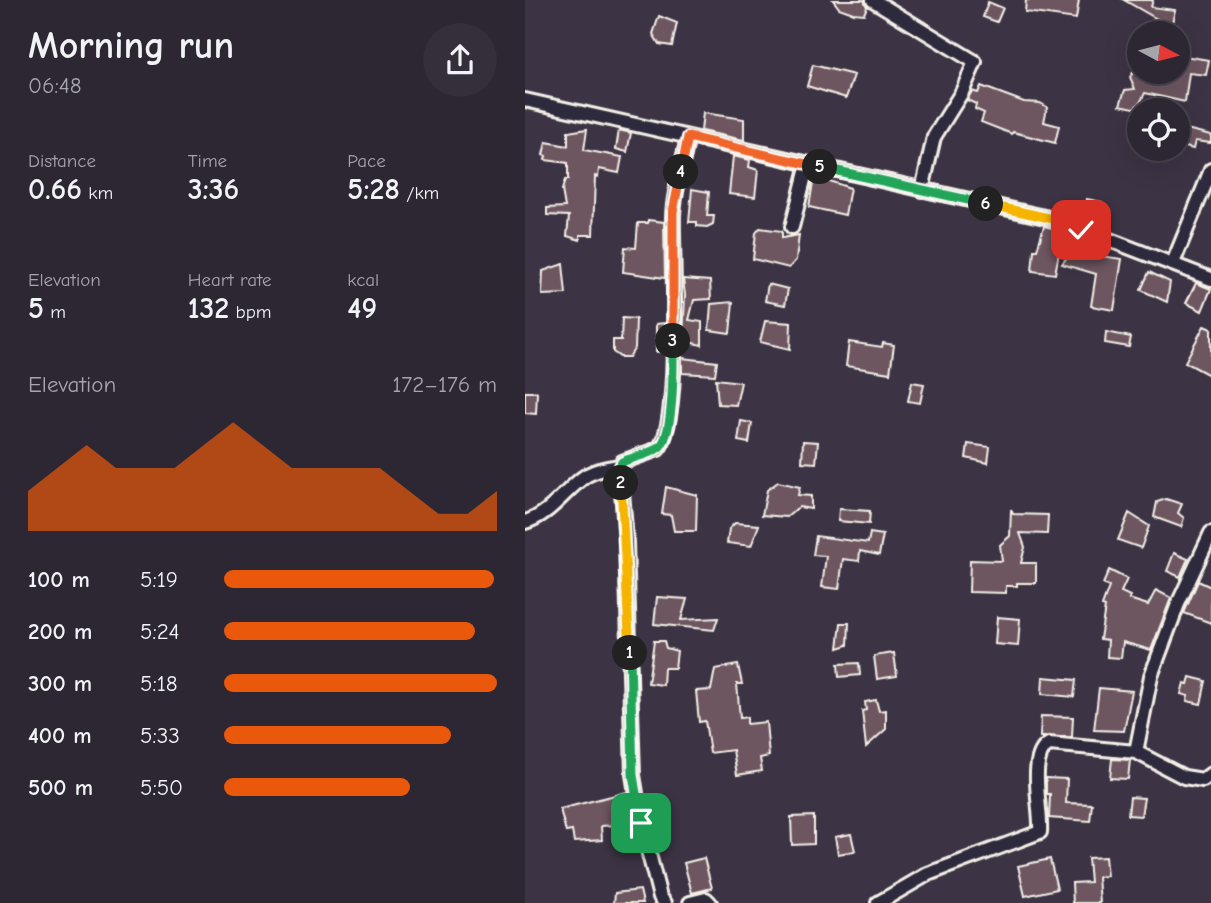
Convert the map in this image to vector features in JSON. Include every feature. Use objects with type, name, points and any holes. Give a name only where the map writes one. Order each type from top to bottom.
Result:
[{"type":"street","points":[[873,0],[975,62],[963,92],[934,137],[922,190]]},
{"type":"street","points":[[525,100],[1058,220],[1211,279]]},
{"type":"street","points":[[665,903],[660,897],[641,823],[633,775],[626,542],[620,466],[622,462],[658,449],[666,431],[672,391],[673,212],[688,137]]},
{"type":"street","points":[[792,227],[808,164]]},
{"type":"street","points":[[1173,263],[1211,170]]},
{"type":"street","points":[[525,522],[561,499],[585,476],[600,469],[620,466]]},
{"type":"street","points":[[1136,752],[1151,676],[1178,604],[1211,533]]},
{"type":"street","points":[[878,903],[928,874],[1040,832],[1038,761],[1044,747],[1049,744],[1136,752],[1184,777],[1203,780],[1211,774]]},
{"type":"street","points":[[690,903],[706,899],[710,903]]},
{"type":"building","points":[[833,0],[864,0],[867,7],[864,14],[853,13],[839,8]]},
{"type":"building","points":[[1026,0],[1079,0],[1076,19],[1025,12]]},
{"type":"building","points":[[1124,0],[1153,0],[1151,7],[1175,10],[1172,21],[1161,21]]},
{"type":"building","points":[[988,2],[1003,8],[997,22],[983,17]]},
{"type":"building","points":[[659,16],[677,23],[672,46],[659,44],[653,34]]},
{"type":"building","points":[[1190,57],[1209,60],[1206,75],[1190,73]]},
{"type":"building","points":[[813,65],[854,75],[846,98],[807,86]]},
{"type":"building","points":[[1133,84],[1187,84],[1186,98],[1167,98],[1145,93],[1142,98],[1127,98],[1127,106],[1120,105],[1125,90],[1135,89]]},
{"type":"building","points":[[981,86],[1024,102],[1040,103],[1047,107],[1044,122],[1059,126],[1055,143],[1013,132],[1012,134],[981,122],[984,113],[975,109],[976,104],[967,100],[972,91],[978,93]]},
{"type":"building","points":[[703,113],[744,119],[744,140],[701,131]]},
{"type":"building","points":[[587,129],[584,150],[622,157],[619,173],[599,169],[598,177],[595,176],[593,235],[580,235],[580,240],[567,236],[569,216],[547,215],[547,208],[565,207],[562,190],[565,180],[568,180],[568,163],[545,160],[546,156],[543,155],[546,142],[568,146],[568,132]]},
{"type":"building","points":[[619,130],[631,133],[627,152],[616,149]]},
{"type":"building","points":[[1190,130],[1211,135],[1211,143],[1195,141],[1193,149],[1190,148]]},
{"type":"building","points":[[733,156],[750,160],[749,167],[758,170],[755,197],[729,194]]},
{"type":"building","points":[[814,176],[850,188],[845,215],[809,207]]},
{"type":"building","points":[[692,189],[709,192],[707,216],[714,216],[713,224],[707,227],[697,226],[697,222],[689,222]]},
{"type":"building","points":[[1087,199],[1102,202],[1097,226],[1083,220]]},
{"type":"building","points":[[648,220],[664,222],[665,278],[623,272],[625,247],[636,248],[638,223],[648,223]]},
{"type":"building","points":[[1044,226],[1063,231],[1055,274],[1032,271],[1034,250],[1037,250]]},
{"type":"building","points":[[760,228],[782,231],[782,238],[799,235],[796,260],[789,268],[753,259],[756,233]]},
{"type":"building","points":[[1078,242],[1097,244],[1094,255],[1122,259],[1114,310],[1091,306],[1096,274],[1062,264]]},
{"type":"building","points":[[563,264],[566,294],[542,295],[543,271]]},
{"type":"building","points":[[1149,272],[1170,282],[1167,302],[1141,290]]},
{"type":"building","points":[[683,279],[710,281],[711,299],[694,300],[689,320],[702,322],[702,345],[683,341]]},
{"type":"building","points":[[1196,283],[1211,289],[1202,311],[1186,303]]},
{"type":"building","points":[[768,284],[788,289],[785,305],[765,301]]},
{"type":"building","points":[[733,302],[730,333],[709,330],[711,304]]},
{"type":"building","points":[[622,318],[636,319],[635,348],[629,357],[620,357],[613,352],[613,340],[621,340]]},
{"type":"building","points":[[765,321],[791,323],[790,349],[760,342]]},
{"type":"building","points":[[665,323],[665,351],[656,352],[656,324]]},
{"type":"building","points":[[1204,326],[1211,329],[1211,376],[1185,362]]},
{"type":"building","points":[[1106,332],[1131,337],[1129,347],[1105,343]]},
{"type":"building","points":[[849,342],[882,347],[883,343],[894,345],[890,373],[846,366]]},
{"type":"building","points":[[682,358],[717,362],[715,375],[682,373]]},
{"type":"building","points":[[716,379],[741,382],[736,405],[718,404]]},
{"type":"building","points":[[912,382],[924,384],[920,403],[908,401]]},
{"type":"building","points":[[525,392],[537,392],[536,414],[525,413]]},
{"type":"building","points":[[741,421],[752,423],[749,443],[738,441]]},
{"type":"building","points":[[803,441],[818,442],[816,463],[802,462]]},
{"type":"building","points":[[968,444],[990,447],[988,463],[966,458]]},
{"type":"building","points":[[778,482],[800,487],[798,495],[811,496],[811,509],[799,507],[787,517],[762,515],[767,490]]},
{"type":"building","points":[[666,487],[697,495],[696,531],[674,531],[671,515],[662,514]]},
{"type":"building","points":[[1166,499],[1182,504],[1178,513],[1184,518],[1181,527],[1154,517],[1157,502]]},
{"type":"building","points":[[839,509],[870,511],[869,524],[838,521]]},
{"type":"building","points":[[1011,509],[1013,514],[1048,515],[1047,534],[1020,533],[1025,547],[1021,563],[1036,563],[1036,583],[1006,586],[1006,593],[969,592],[970,560],[1002,561],[1000,545],[1010,536]]},
{"type":"building","points":[[1129,513],[1149,526],[1141,548],[1118,540]]},
{"type":"building","points":[[735,523],[759,525],[751,546],[727,543],[729,529]]},
{"type":"building","points":[[870,533],[883,535],[879,555],[860,551],[859,561],[843,559],[839,589],[822,587],[826,556],[813,555],[816,536],[868,543]]},
{"type":"building","points":[[1174,553],[1188,559],[1180,577],[1167,571]]},
{"type":"building","points":[[1109,570],[1127,579],[1121,592],[1130,596],[1129,599],[1148,605],[1156,590],[1171,598],[1151,650],[1123,642],[1121,658],[1107,657],[1108,640],[1100,639],[1105,607],[1102,606],[1109,587],[1103,584]]},
{"type":"building","points":[[1198,581],[1211,587],[1211,623],[1184,613]]},
{"type":"building","points":[[657,597],[687,599],[681,620],[718,618],[714,630],[654,624]]},
{"type":"building","points":[[997,617],[1020,619],[1018,646],[995,644]]},
{"type":"building","points":[[841,623],[849,623],[848,645],[838,648]]},
{"type":"building","points":[[654,641],[664,641],[666,648],[677,651],[675,668],[664,668],[663,685],[648,683]]},
{"type":"building","points":[[894,653],[897,676],[877,679],[874,656]]},
{"type":"building","points":[[859,663],[860,675],[839,677],[838,664]]},
{"type":"building","points":[[738,665],[742,684],[737,684],[740,718],[747,717],[747,724],[766,722],[769,756],[760,758],[762,771],[737,775],[733,750],[710,753],[705,721],[699,722],[696,691],[711,690],[715,669]]},
{"type":"building","points":[[1043,677],[1076,680],[1074,697],[1042,694]]},
{"type":"building","points":[[1190,677],[1206,681],[1201,704],[1187,701],[1188,696],[1181,694],[1184,683],[1188,684]]},
{"type":"building","points":[[1099,688],[1132,691],[1124,731],[1094,730]]},
{"type":"building","points":[[876,700],[879,711],[886,710],[886,729],[866,747],[862,711],[866,710],[865,702]]},
{"type":"building","points":[[1041,716],[1073,717],[1072,737],[1040,737]]},
{"type":"building","points":[[1112,759],[1130,760],[1128,779],[1110,778]]},
{"type":"building","points":[[1046,778],[1067,779],[1066,803],[1092,804],[1090,821],[1049,818],[1050,794],[1046,794]]},
{"type":"building","points":[[627,792],[631,815],[616,816],[616,825],[601,826],[602,840],[574,842],[572,831],[566,832],[560,809]]},
{"type":"building","points":[[1130,797],[1144,798],[1141,816],[1128,815]]},
{"type":"building","points":[[814,816],[814,844],[792,845],[791,817]]},
{"type":"building","points":[[851,834],[855,851],[838,854],[835,837]]},
{"type":"building","points":[[1105,857],[1107,876],[1098,877],[1100,903],[1073,903],[1072,883],[1090,882],[1088,858]]},
{"type":"building","points":[[704,858],[712,888],[692,893],[684,863]]},
{"type":"building","points":[[1050,859],[1057,889],[1025,896],[1018,866]]},
{"type":"building","points":[[640,890],[643,903],[614,903],[615,893]]},
{"type":"route","points":[[641,823],[633,775],[626,542],[620,466],[622,462],[662,446],[666,431],[672,391],[673,212],[688,137],[1058,220],[1081,230]]}]
